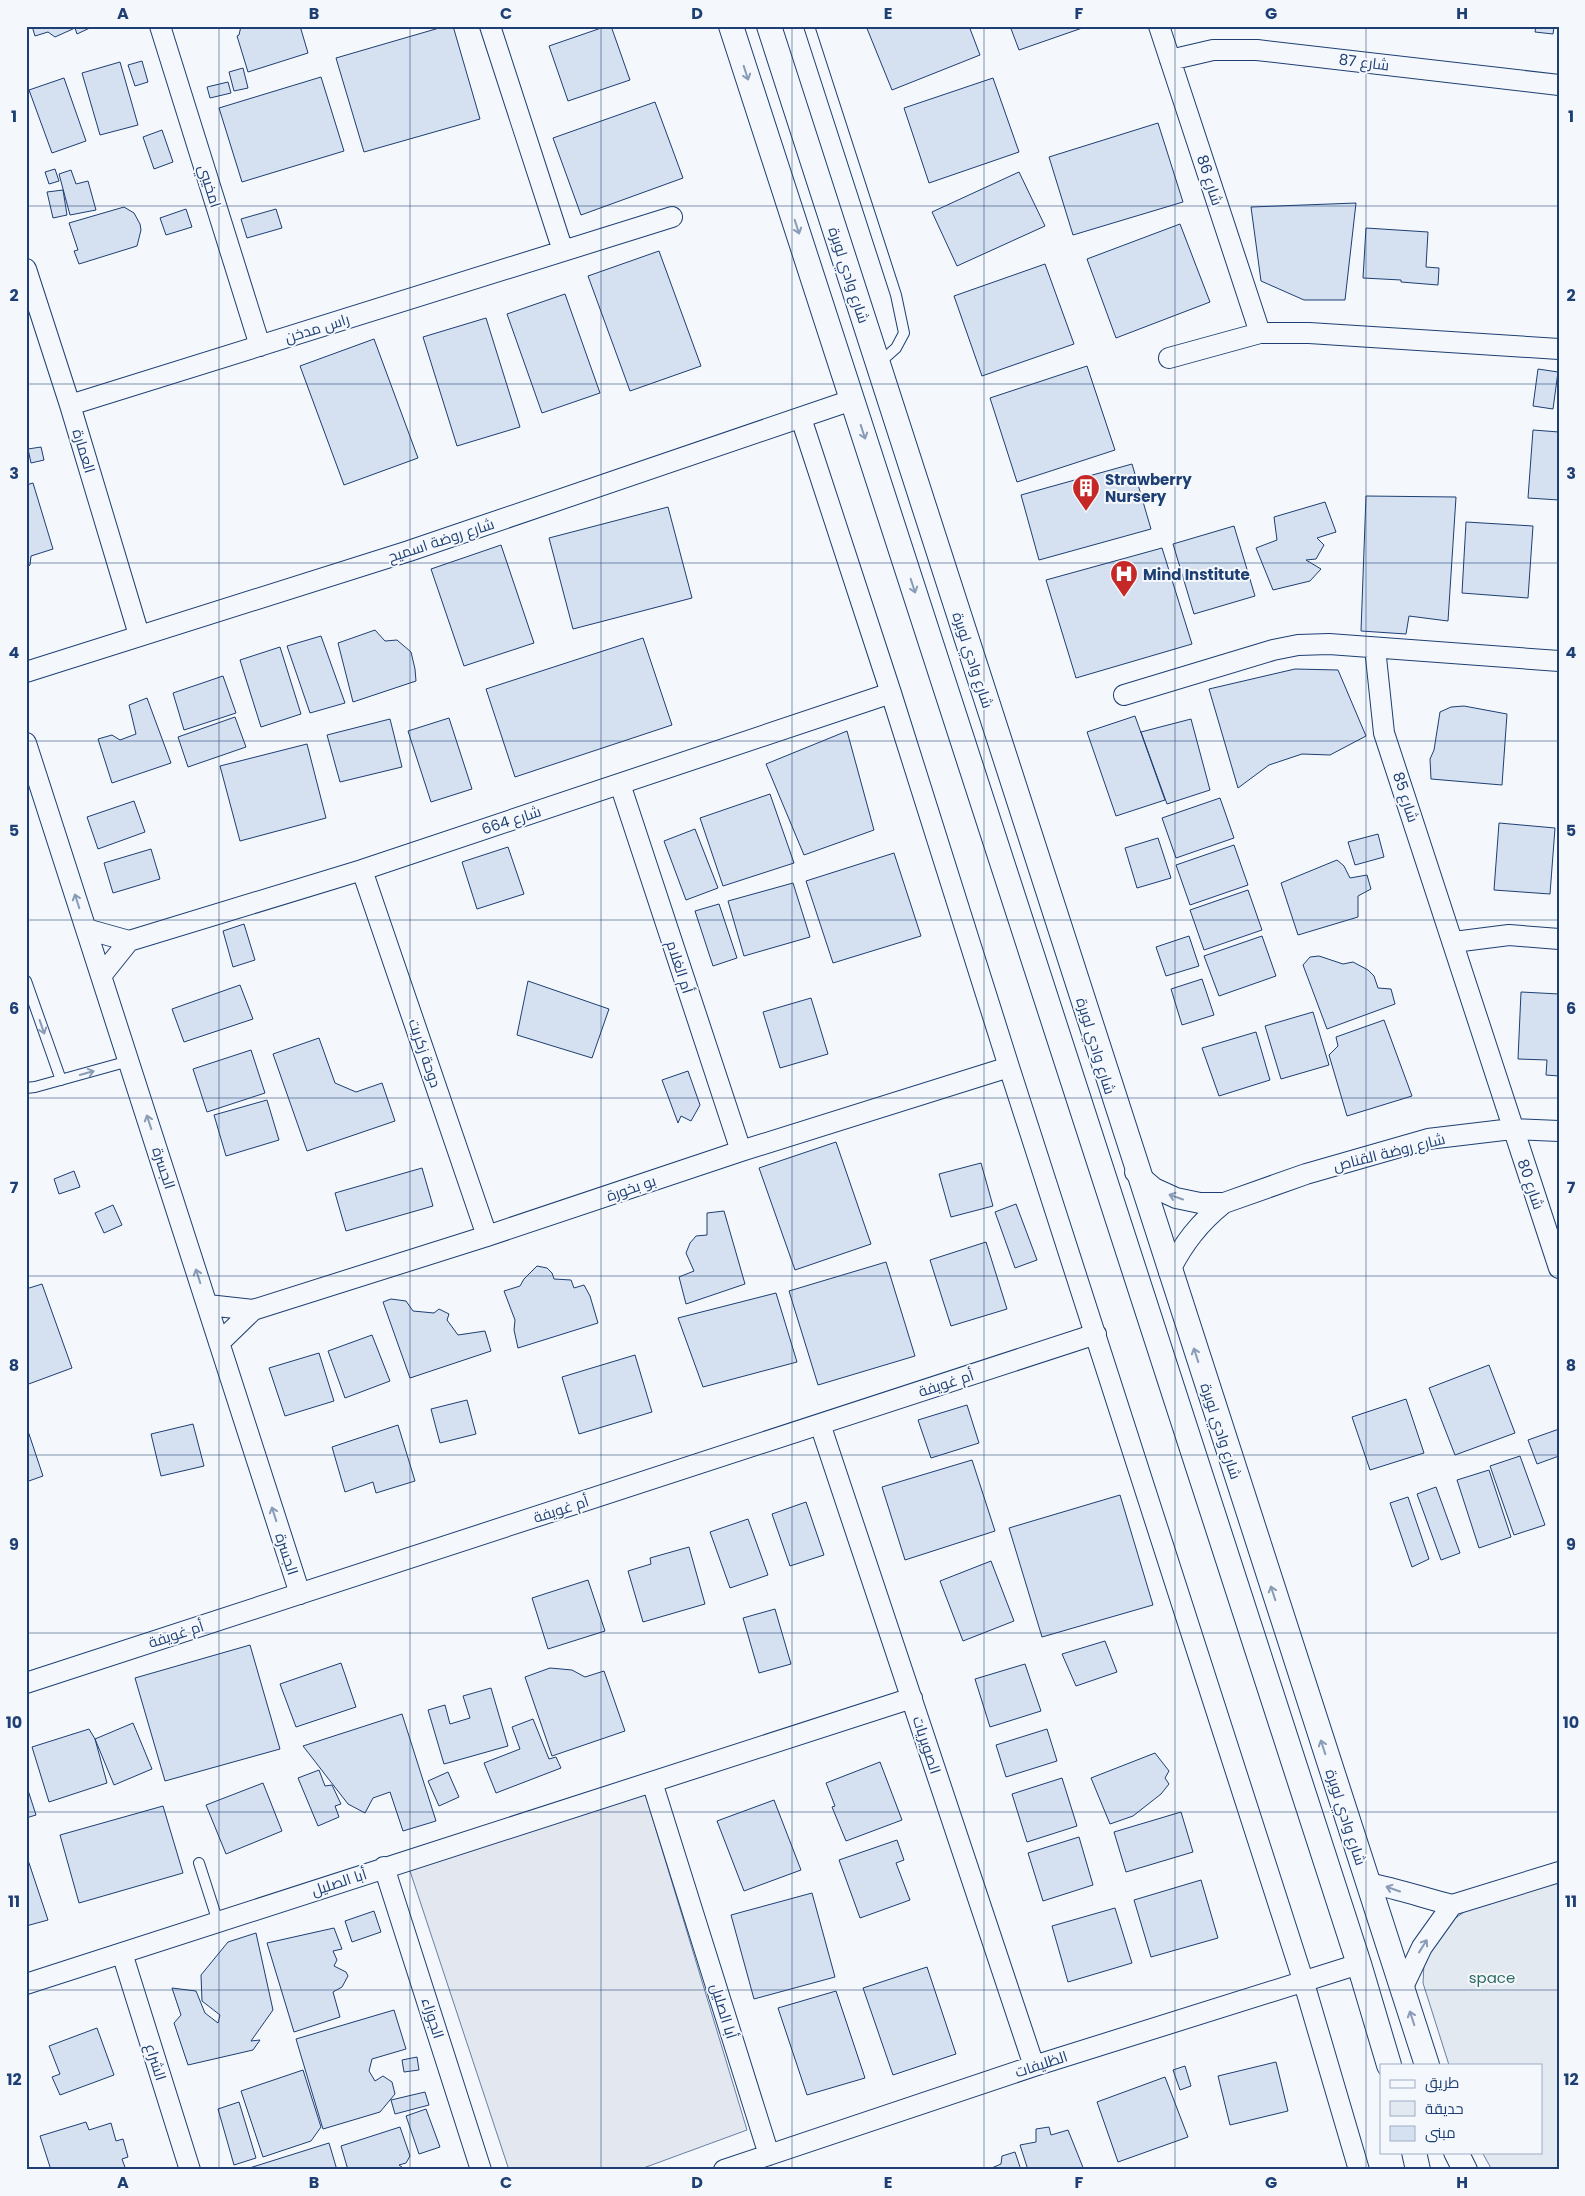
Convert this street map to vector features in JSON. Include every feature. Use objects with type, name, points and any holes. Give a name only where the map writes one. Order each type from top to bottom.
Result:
[{"type":"street","name":"امخيبي","points":[[160,26],[260,346]]},
{"type":"street","points":[[490,26],[563,251]]},
{"type":"street","points":[[731,26],[1359,1964],[1388,2064]]},
{"type":"street","name":"شارع وادي لوبرة","points":[[769,26],[1033,844],[1135,1172],[1427,2064]]},
{"type":"street","name":"شارع 86","points":[[1159,26],[1260,333]]},
{"type":"street","name":"شارع 87","points":[[1170,60],[1214,50],[1258,50],[1559,85]]},
{"type":"street","name":"راس مدخن","points":[[70,405],[672,217]]},
{"type":"street","name":"العمارة","points":[[26,269],[70,405],[139,635]]},
{"type":"street","points":[[1169,358],[1260,333],[1309,333],[1559,349]]},
{"type":"street","name":"شارع روضة اسميح","points":[[26,672],[409,551],[852,400]]},
{"type":"street","points":[[802,418],[892,693],[1009,1067],[1304,1982],[1358,2170]]},
{"type":"street","points":[[1124,694],[1273,650],[1298,645],[1329,644],[1559,661]]},
{"type":"street","name":"شارع 85","points":[[1375,648],[1384,732],[1454,942],[1512,1129]]},
{"type":"street","name":"شارع 664","points":[[129,941],[362,870],[892,693]]},
{"type":"street","name":"الجسرة","points":[[26,743],[300,1594]]},
{"type":"street","name":"أم الغلام","points":[[620,784],[740,1151]]},
{"type":"street","name":"دوحة زكريت","points":[[362,870],[487,1236]]},
{"type":"street","points":[[86,929],[129,941],[101,976]]},
{"type":"street","points":[[1454,942],[1510,935],[1559,939]]},
{"type":"street","name":"بو بخورة","points":[[208,1305],[253,1310],[487,1236],[740,1151],[1009,1067]]},
{"type":"street","name":"شارع روضة القناص","points":[[1169,1272],[1191,1234],[1206,1217],[1224,1203],[1314,1171],[1428,1139],[1512,1129],[1559,1131]]},
{"type":"street","name":"شارع 80","points":[[1512,1129],[1559,1268]]},
{"type":"street","name":"شارع روضة القناص","points":[[1135,1172],[1154,1188],[1176,1198],[1200,1203],[1224,1203]]},
{"type":"street","name":"بو بخورة","points":[[219,1343],[253,1310]]},
{"type":"street","name":"أم غويفة","points":[[26,1683],[1096,1334]]},
{"type":"street","name":"الصويريات","points":[[820,1424],[1034,2066]]},
{"type":"street","name":"أبا الصليل","points":[[26,1984],[912,1698]]},
{"type":"street","name":"أبا الصليل","points":[[652,1782],[769,2155]]},
{"type":"street","name":"الجوزاء","points":[[384,1867],[481,2170]]},
{"type":"street","points":[[1367,1882],[1388,1886],[1410,1895],[1452,1905],[1559,1872]]},
{"type":"street","points":[[1402,1989],[1422,1947],[1452,1905]]},
{"type":"street","name":"الشراع","points":[[122,1953],[190,2170]]},
{"type":"street","name":"الظليفات","points":[[724,2170],[1034,2066],[1359,1964]]},
{"type":"street","points":[[1414,2154],[1418,2170]]},
{"type":"street","points":[[1457,2154],[1465,2170]]},
{"type":"lane","points":[[809,26],[896,295],[904,333],[896,348],[878,364]]},
{"type":"lane","points":[[26,981],[61,1080]]},
{"type":"lane","points":[[26,1088],[129,1061]]},
{"type":"lane","points":[[200,1863],[218,1922]]},
{"type":"green space","name":"space","points":[[1559,1882],[1559,2170],[1492,2170],[1483,2154],[1542,2154],[1542,2064],[1449,2064],[1423,1983],[1424,1963],[1447,1924],[1467,1910]]},
{"type":"shaded area","points":[[645,1793],[747,2130],[638,2170],[509,2170],[409,1868]]},
{"type":"building","points":[[32,26],[94,26],[77,34],[75,28],[55,37],[48,32],[35,36]]},
{"type":"building","points":[[241,26],[300,26],[308,53],[248,72],[237,36]]},
{"type":"building","points":[[446,26],[453,26],[480,119],[364,152],[336,58]]},
{"type":"building","points":[[611,26],[630,80],[568,101],[549,46]]},
{"type":"building","points":[[866,26],[969,26],[980,55],[892,90]]},
{"type":"building","points":[[1010,26],[1088,26],[1019,50]]},
{"type":"building","points":[[1536,26],[1554,26],[1553,34],[1535,32]]},
{"type":"building","points":[[142,61],[148,82],[135,86],[128,65]]},
{"type":"building","points":[[120,62],[138,125],[100,135],[82,73]]},
{"type":"building","points":[[243,68],[248,88],[234,91],[229,72]]},
{"type":"building","points":[[321,77],[344,151],[242,182],[219,108]]},
{"type":"building","points":[[64,78],[86,141],[52,153],[29,90]]},
{"type":"building","points":[[993,78],[1019,152],[929,183],[904,108]]},
{"type":"building","points":[[228,82],[231,93],[210,98],[207,87]]},
{"type":"building","points":[[655,102],[683,178],[581,215],[553,138]]},
{"type":"building","points":[[1158,123],[1183,202],[1073,235],[1049,157]]},
{"type":"building","points":[[162,130],[173,162],[154,169],[143,137]]},
{"type":"building","points":[[55,169],[59,181],[49,184],[45,172]]},
{"type":"building","points":[[71,170],[76,184],[88,181],[96,210],[70,215],[59,174]]},
{"type":"building","points":[[1019,172],[1045,226],[957,266],[932,212]]},
{"type":"building","points":[[63,190],[67,215],[53,218],[47,192]]},
{"type":"building","points":[[1356,203],[1345,300],[1304,300],[1261,281],[1251,207]]},
{"type":"building","points":[[124,207],[134,213],[140,224],[141,230],[137,246],[79,264],[74,251],[78,250],[69,223]]},
{"type":"building","points":[[186,209],[192,227],[166,235],[160,218]]},
{"type":"building","points":[[276,209],[282,228],[247,238],[241,219]]},
{"type":"building","points":[[1180,224],[1210,302],[1116,338],[1087,259]]},
{"type":"building","points":[[1366,228],[1428,232],[1426,267],[1439,268],[1438,285],[1401,282],[1401,280],[1363,278]]},
{"type":"building","points":[[659,251],[701,366],[630,391],[588,276]]},
{"type":"building","points":[[1045,264],[1074,344],[982,376],[954,296]]},
{"type":"building","points":[[565,294],[600,393],[542,413],[507,314]]},
{"type":"building","points":[[486,318],[520,427],[457,446],[423,337]]},
{"type":"building","points":[[374,339],[418,458],[344,485],[300,366]]},
{"type":"building","points":[[1087,366],[1115,450],[1017,482],[990,398]]},
{"type":"building","points":[[1538,369],[1558,372],[1553,409],[1533,406]]},
{"type":"building","points":[[1533,430],[1559,432],[1559,500],[1528,498]]},
{"type":"building","points":[[41,447],[44,460],[31,463],[28,449]]},
{"type":"building","name":"Strawberry Nursery","points":[[1132,464],[1151,529],[1039,560],[1021,495]]},
{"type":"building","points":[[33,483],[53,549],[31,556],[30,565],[26,568],[26,485]]},
{"type":"building","points":[[1366,496],[1456,497],[1448,621],[1409,616],[1406,634],[1361,631]]},
{"type":"building","points":[[1325,502],[1336,532],[1317,538],[1324,545],[1316,559],[1306,560],[1321,569],[1310,581],[1273,590],[1256,548],[1277,540],[1274,517]]},
{"type":"building","points":[[668,507],[692,598],[573,629],[549,538]]},
{"type":"building","points":[[1466,522],[1533,526],[1528,598],[1462,593]]},
{"type":"building","points":[[1234,526],[1255,596],[1194,614],[1173,544]]},
{"type":"building","points":[[501,545],[534,643],[464,666],[431,569]]},
{"type":"building","name":"Mind Institute","points":[[1162,548],[1192,644],[1076,678],[1046,580]]},
{"type":"building","points":[[375,630],[385,641],[397,640],[411,652],[416,681],[353,702],[338,643]]},
{"type":"building","points":[[321,636],[345,703],[310,713],[287,646]]},
{"type":"building","points":[[643,638],[672,725],[515,777],[486,689]]},
{"type":"building","points":[[280,647],[301,714],[261,727],[240,660]]},
{"type":"building","points":[[1295,669],[1338,670],[1366,736],[1330,755],[1302,754],[1269,765],[1238,788],[1209,689]]},
{"type":"building","points":[[223,676],[236,713],[184,730],[173,693]]},
{"type":"building","points":[[147,698],[171,763],[112,783],[98,739],[112,735],[120,740],[136,734],[129,705]]},
{"type":"building","points":[[1464,706],[1507,714],[1502,785],[1431,779],[1430,759],[1434,750],[1440,712],[1451,707]]},
{"type":"building","points":[[1135,716],[1165,800],[1116,816],[1087,732]]},
{"type":"building","points":[[235,717],[246,747],[188,767],[178,737]]},
{"type":"building","points":[[449,718],[472,789],[431,802],[408,731]]},
{"type":"building","points":[[390,719],[402,767],[340,782],[327,735]]},
{"type":"building","points":[[1191,719],[1210,790],[1167,804],[1141,732]]},
{"type":"building","points":[[847,731],[874,830],[804,855],[766,764]]},
{"type":"building","points":[[307,744],[326,818],[240,841],[220,766]]},
{"type":"building","points":[[770,794],[794,863],[723,886],[700,818]]},
{"type":"building","points":[[1220,798],[1234,838],[1176,858],[1162,818]]},
{"type":"building","points":[[134,801],[145,832],[98,849],[87,817]]},
{"type":"building","points":[[1499,823],[1555,828],[1550,894],[1494,890]]},
{"type":"building","points":[[695,829],[718,888],[686,900],[664,841]]},
{"type":"building","points":[[1378,834],[1384,857],[1355,865],[1348,842]]},
{"type":"building","points":[[1158,838],[1171,878],[1137,888],[1125,848]]},
{"type":"building","points":[[1234,845],[1248,885],[1190,905],[1176,865]]},
{"type":"building","points":[[508,847],[524,894],[477,909],[462,862]]},
{"type":"building","points":[[151,849],[160,879],[113,893],[104,863]]},
{"type":"building","points":[[894,853],[921,936],[833,963],[806,881]]},
{"type":"building","points":[[1337,860],[1344,866],[1350,878],[1367,875],[1371,889],[1358,896],[1358,917],[1298,935],[1281,883]]},
{"type":"building","points":[[793,883],[810,937],[744,956],[728,901]]},
{"type":"building","points":[[1248,890],[1262,930],[1204,950],[1190,910]]},
{"type":"building","points":[[719,904],[737,958],[713,966],[695,911]]},
{"type":"building","points":[[244,924],[255,960],[233,967],[223,931]]},
{"type":"building","points":[[1189,936],[1199,966],[1166,976],[1156,947]]},
{"type":"building","points":[[1262,936],[1276,976],[1219,996],[1204,956]]},
{"type":"building","points":[[1319,956],[1343,964],[1353,962],[1368,970],[1374,976],[1378,988],[1391,989],[1395,1004],[1327,1029],[1303,965],[1310,957]]},
{"type":"building","points":[[1202,979],[1214,1015],[1182,1025],[1171,989]]},
{"type":"building","points":[[528,981],[609,1009],[592,1058],[517,1035]]},
{"type":"building","points":[[240,985],[253,1019],[184,1042],[172,1009]]},
{"type":"building","points":[[1521,992],[1559,994],[1559,1076],[1546,1075],[1547,1060],[1518,1059]]},
{"type":"building","points":[[811,998],[828,1054],[780,1068],[763,1012]]},
{"type":"building","points":[[1313,1012],[1329,1065],[1281,1079],[1265,1026]]},
{"type":"building","points":[[1384,1020],[1412,1096],[1347,1116],[1329,1055],[1338,1046],[1336,1037]]},
{"type":"building","points":[[1256,1032],[1270,1080],[1219,1096],[1202,1048]]},
{"type":"building","points":[[319,1038],[335,1083],[356,1092],[382,1083],[395,1121],[307,1151],[273,1054]]},
{"type":"building","points":[[251,1050],[265,1093],[207,1112],[193,1069]]},
{"type":"building","points":[[688,1071],[700,1105],[691,1121],[681,1116],[678,1123],[662,1080]]},
{"type":"building","points":[[267,1100],[279,1140],[226,1156],[214,1115]]},
{"type":"building","points":[[836,1142],[871,1244],[795,1270],[759,1168]]},
{"type":"building","points":[[981,1163],[993,1206],[951,1217],[939,1174]]},
{"type":"building","points":[[422,1168],[433,1206],[346,1231],[335,1193]]},
{"type":"building","points":[[74,1171],[80,1187],[59,1194],[54,1179]]},
{"type":"building","points":[[1016,1204],[1037,1260],[1015,1268],[995,1212]]},
{"type":"building","points":[[113,1205],[122,1225],[104,1233],[95,1213]]},
{"type":"building","points":[[724,1211],[745,1284],[686,1304],[679,1277],[694,1271],[686,1253],[690,1243],[696,1236],[707,1235],[707,1213]]},
{"type":"building","points":[[986,1242],[1007,1309],[951,1326],[930,1260]]},
{"type":"building","points":[[886,1262],[915,1356],[818,1385],[789,1291]]},
{"type":"building","points":[[537,1266],[547,1268],[552,1273],[554,1279],[571,1280],[574,1288],[584,1285],[590,1296],[598,1323],[518,1348],[514,1330],[515,1320],[504,1291],[520,1286]]},
{"type":"building","points":[[42,1284],[72,1368],[26,1385],[26,1289]]},
{"type":"building","points":[[776,1293],[797,1362],[703,1387],[678,1318]]},
{"type":"building","points":[[391,1299],[406,1301],[413,1311],[434,1313],[439,1309],[449,1314],[447,1320],[458,1335],[485,1331],[491,1351],[410,1378],[383,1302]]},
{"type":"building","points":[[372,1335],[390,1381],[345,1398],[328,1351]]},
{"type":"building","points":[[319,1353],[334,1401],[285,1416],[269,1368]]},
{"type":"building","points":[[635,1355],[652,1412],[579,1434],[562,1377]]},
{"type":"building","points":[[1489,1365],[1515,1433],[1455,1455],[1429,1388]]},
{"type":"building","points":[[1406,1399],[1424,1453],[1370,1470],[1352,1417]]},
{"type":"building","points":[[467,1400],[476,1434],[440,1443],[431,1409]]},
{"type":"building","points":[[967,1405],[979,1443],[931,1458],[918,1420]]},
{"type":"building","points":[[193,1424],[204,1466],[161,1476],[151,1434]]},
{"type":"building","points":[[398,1425],[415,1481],[376,1493],[373,1482],[345,1492],[332,1447]]},
{"type":"building","points":[[26,1429],[43,1476],[26,1482]]},
{"type":"building","points":[[1559,1429],[1559,1456],[1537,1464],[1528,1440]]},
{"type":"building","points":[[1520,1456],[1545,1525],[1514,1535],[1490,1466]]},
{"type":"building","points":[[972,1460],[995,1531],[905,1560],[882,1487]]},
{"type":"building","points":[[1489,1470],[1511,1537],[1479,1548],[1457,1480]]},
{"type":"building","points":[[1436,1487],[1460,1553],[1441,1560],[1417,1494]]},
{"type":"building","points":[[1120,1495],[1153,1605],[1042,1637],[1009,1528]]},
{"type":"building","points":[[1408,1497],[1429,1559],[1412,1567],[1390,1503]]},
{"type":"building","points":[[806,1502],[824,1555],[790,1566],[772,1514]]},
{"type":"building","points":[[748,1519],[768,1575],[730,1588],[710,1532]]},
{"type":"building","points":[[689,1547],[705,1604],[643,1622],[628,1571],[651,1564],[650,1558]]},
{"type":"building","points":[[991,1561],[1014,1621],[963,1641],[940,1581]]},
{"type":"building","points":[[588,1580],[605,1631],[548,1649],[532,1598]]},
{"type":"building","points":[[775,1609],[791,1664],[759,1673],[743,1618]]},
{"type":"building","points":[[1105,1641],[1117,1672],[1076,1686],[1062,1654]]},
{"type":"building","points":[[250,1645],[280,1749],[165,1781],[135,1678]]},
{"type":"building","points":[[341,1663],[356,1707],[296,1727],[280,1684]]},
{"type":"building","points":[[1025,1664],[1041,1711],[990,1727],[975,1679]]},
{"type":"building","points":[[550,1668],[572,1670],[585,1677],[604,1671],[625,1731],[552,1756],[525,1677]]},
{"type":"building","points":[[491,1688],[508,1746],[444,1764],[428,1710],[445,1705],[450,1724],[470,1718],[463,1696]]},
{"type":"building","points":[[402,1714],[436,1821],[403,1831],[390,1792],[373,1798],[365,1813],[348,1804],[303,1746]]},
{"type":"building","points":[[533,1719],[549,1759],[556,1757],[561,1768],[496,1793],[484,1763],[520,1749],[512,1727]]},
{"type":"building","points":[[133,1723],[152,1769],[114,1785],[95,1739]]},
{"type":"building","points":[[89,1729],[95,1739],[107,1783],[49,1802],[32,1747]]},
{"type":"building","points":[[1047,1729],[1057,1761],[1006,1777],[996,1745]]},
{"type":"building","points":[[1155,1753],[1169,1771],[1165,1778],[1169,1784],[1161,1794],[1133,1816],[1110,1824],[1091,1778]]},
{"type":"building","points":[[880,1762],[902,1820],[846,1841],[832,1807],[835,1806],[826,1783]]},
{"type":"building","points":[[319,1770],[325,1786],[332,1785],[341,1804],[335,1806],[339,1817],[318,1826],[298,1778]]},
{"type":"building","points":[[448,1772],[459,1797],[439,1806],[428,1781]]},
{"type":"building","points":[[1062,1778],[1077,1826],[1027,1842],[1012,1794]]},
{"type":"building","points":[[263,1783],[282,1831],[226,1854],[206,1805]]},
{"type":"building","points":[[26,1784],[36,1815],[26,1818]]},
{"type":"building","points":[[774,1800],[801,1870],[744,1891],[717,1821]]},
{"type":"building","points":[[163,1806],[183,1873],[79,1903],[60,1835]]},
{"type":"building","points":[[1181,1812],[1193,1852],[1126,1872],[1114,1832]]},
{"type":"building","points":[[1079,1837],[1093,1885],[1043,1901],[1028,1853]]},
{"type":"building","points":[[897,1840],[904,1860],[896,1863],[910,1900],[860,1918],[839,1860]]},
{"type":"building","points":[[26,1854],[48,1920],[26,1926]]},
{"type":"building","points":[[1201,1880],[1218,1938],[1151,1957],[1134,1900]]},
{"type":"building","points":[[812,1893],[835,1977],[754,1999],[731,1915]]},
{"type":"building","points":[[1115,1908],[1132,1963],[1068,1982],[1052,1926]]},
{"type":"building","points":[[374,1911],[381,1932],[352,1942],[345,1921]]},
{"type":"building","points":[[334,1928],[342,1949],[333,1951],[337,1960],[334,1966],[346,1972],[348,1976],[342,1987],[333,1992],[340,2017],[294,2032],[267,1943]]},
{"type":"building","points":[[256,1933],[273,2010],[251,2041],[260,2040],[253,2050],[188,2065],[174,2023],[181,2015],[172,1988],[196,1991],[205,2013],[218,2023],[220,2015],[202,2001],[201,1975],[228,1942]]},
{"type":"building","points":[[927,1967],[956,2054],[893,2075],[863,1988]]},
{"type":"building","points":[[836,1991],[865,2078],[807,2095],[778,2008]]},
{"type":"building","points":[[394,2010],[406,2049],[372,2059],[369,2071],[375,2081],[383,2076],[392,2082],[395,2094],[380,2112],[323,2129],[296,2039]]},
{"type":"building","points":[[97,2028],[114,2075],[60,2095],[52,2077],[60,2074],[49,2046]]},
{"type":"building","points":[[417,2057],[419,2070],[404,2072],[402,2060]]},
{"type":"building","points":[[1276,2062],[1288,2111],[1230,2125],[1218,2076]]},
{"type":"building","points":[[1185,2066],[1191,2086],[1180,2090],[1173,2070]]},
{"type":"building","points":[[303,2070],[321,2127],[311,2141],[263,2157],[241,2091]]},
{"type":"building","points":[[1165,2077],[1188,2137],[1118,2162],[1097,2102]]},
{"type":"building","points":[[425,2092],[429,2105],[395,2114],[391,2100]]},
{"type":"building","points":[[239,2102],[256,2158],[234,2165],[218,2109]]},
{"type":"building","points":[[426,2109],[440,2147],[419,2154],[406,2116]]},
{"type":"building","points":[[86,2122],[89,2130],[111,2123],[116,2141],[123,2139],[128,2157],[122,2159],[126,2170],[51,2170],[40,2136]]},
{"type":"building","points":[[400,2127],[410,2156],[406,2163],[399,2165],[406,2170],[348,2170],[341,2146]]},
{"type":"building","points":[[1049,2127],[1051,2135],[1068,2130],[1084,2170],[1028,2170],[1020,2145],[1036,2142],[1036,2129]]},
{"type":"building","points":[[329,2143],[337,2170],[243,2170]]},
{"type":"building","points":[[1015,2152],[1021,2170],[987,2170],[1001,2164],[1002,2156]]},
{"type":"place","name":"Strawberry Nursery","points":[[1086,512]]},
{"type":"place","name":"Mind Institute","points":[[1124,598]]}]
